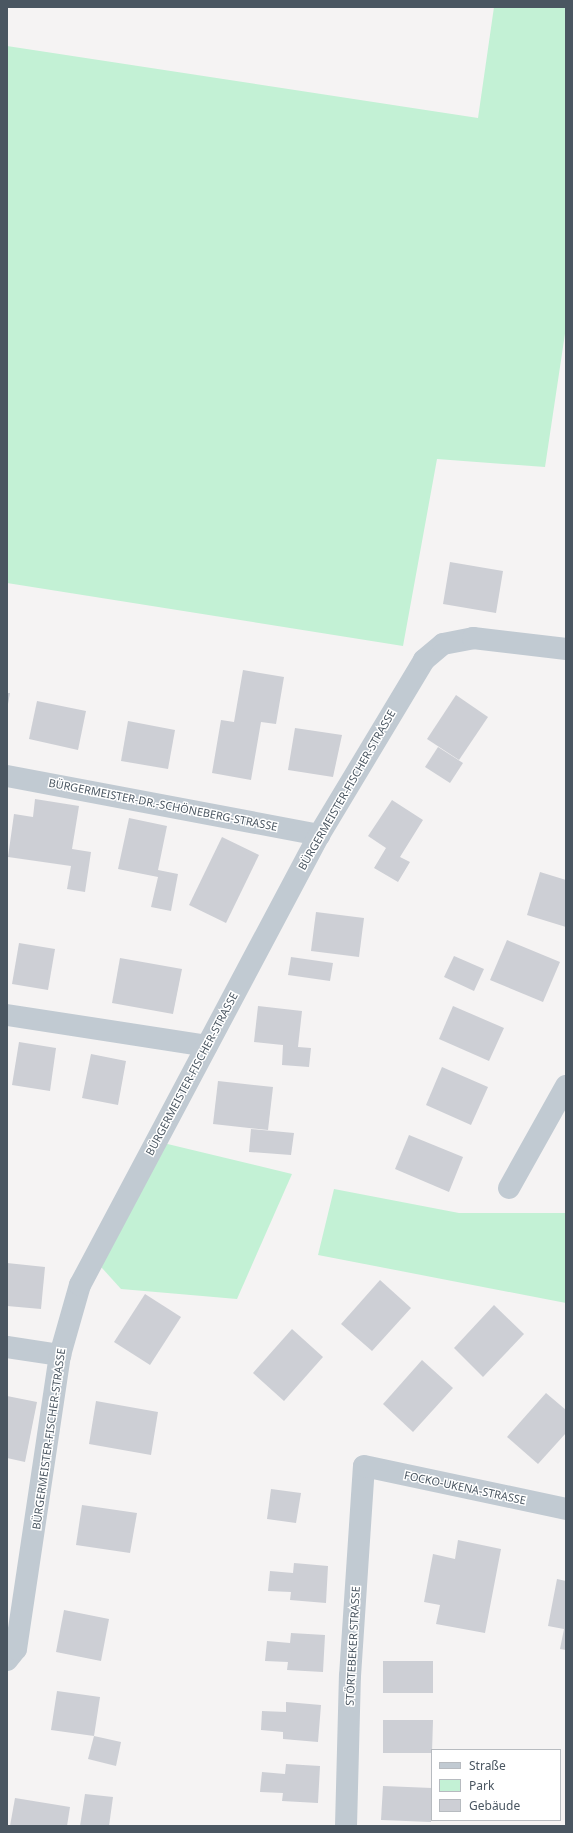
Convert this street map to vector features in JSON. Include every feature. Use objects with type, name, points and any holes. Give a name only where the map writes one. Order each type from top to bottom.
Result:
[{"type":"street","name":"BÜRGERMEISTER-FISCHER-STRASSE","points":[[10,1652],[60,1355],[80,1285],[319,835],[424,660],[443,644],[473,638],[566,649]]},
{"type":"street","name":"BÜRGERMEISTER-DR.-SCHÖNEBERG-STRASSE","points":[[7,776],[319,835]]},
{"type":"street","points":[[7,1015],[207,1046]]},
{"type":"street","points":[[509,1188],[566,1086]]},
{"type":"street","points":[[7,1347],[60,1355]]},
{"type":"street","name":"FOCKO-UKENA-STRASSE","points":[[364,1466],[566,1509]]},
{"type":"street","name":"STÖRTEBEKER STRASSE","points":[[346,1826],[350,1676],[364,1466]]},
{"type":"green space","points":[[494,7],[566,7],[566,327],[545,467],[437,459],[403,646],[7,583],[7,46],[478,118]]},
{"type":"green space","points":[[155,1141],[292,1174],[237,1299],[121,1289],[93,1258]]},
{"type":"green space","points":[[334,1189],[459,1213],[566,1213],[566,1303],[318,1255]]},
{"type":"building","points":[[450,562],[503,571],[496,613],[443,604]]},
{"type":"building","points":[[243,670],[284,677],[276,724],[261,722],[251,780],[212,773],[221,720],[234,722]]},
{"type":"building","points":[[7,693],[10,693],[8,704],[7,703]]},
{"type":"building","points":[[456,695],[488,717],[459,760],[427,739]]},
{"type":"building","points":[[37,701],[86,711],[78,750],[29,739]]},
{"type":"building","points":[[128,721],[175,730],[168,769],[121,761]]},
{"type":"building","points":[[295,728],[342,735],[333,777],[288,770]]},
{"type":"building","points":[[438,747],[463,763],[450,783],[425,767]]},
{"type":"building","points":[[35,799],[79,806],[72,849],[91,852],[85,892],[67,889],[71,866],[8,857],[14,814],[33,817]]},
{"type":"building","points":[[392,800],[423,820],[400,857],[410,862],[398,882],[374,868],[386,848],[368,836]]},
{"type":"building","points":[[129,818],[167,826],[158,870],[178,874],[171,911],[151,907],[158,877],[118,869]]},
{"type":"building","points":[[222,837],[259,855],[226,923],[189,905]]},
{"type":"building","points":[[540,872],[566,880],[566,927],[527,915]]},
{"type":"building","points":[[316,912],[364,918],[359,957],[311,951]]},
{"type":"building","points":[[507,940],[560,962],[543,1002],[490,980]]},
{"type":"building","points":[[19,943],[55,949],[48,990],[12,984]]},
{"type":"building","points":[[454,956],[484,969],[474,991],[444,977]]},
{"type":"building","points":[[291,957],[333,963],[330,981],[288,975]]},
{"type":"building","points":[[120,958],[182,969],[173,1014],[112,1003]]},
{"type":"building","points":[[258,1006],[302,1011],[298,1047],[311,1048],[309,1067],[282,1065],[283,1045],[254,1042]]},
{"type":"building","points":[[453,1006],[504,1028],[489,1061],[439,1039]]},
{"type":"building","points":[[19,1042],[56,1048],[50,1091],[12,1085]]},
{"type":"building","points":[[91,1054],[126,1061],[118,1105],[82,1098]]},
{"type":"building","points":[[442,1067],[488,1087],[471,1125],[426,1105]]},
{"type":"building","points":[[218,1081],[273,1087],[268,1130],[213,1124]]},
{"type":"building","points":[[251,1129],[294,1133],[291,1155],[249,1152]]},
{"type":"building","points":[[409,1135],[463,1157],[449,1192],[395,1169]]},
{"type":"building","points":[[7,1263],[45,1267],[41,1309],[7,1306]]},
{"type":"building","points":[[380,1280],[411,1308],[372,1351],[341,1324]]},
{"type":"building","points":[[145,1294],[181,1317],[150,1365],[114,1342]]},
{"type":"building","points":[[494,1305],[524,1334],[483,1377],[454,1348]]},
{"type":"building","points":[[292,1329],[323,1357],[284,1401],[253,1373]]},
{"type":"building","points":[[422,1360],[453,1388],[413,1432],[383,1404]]},
{"type":"building","points":[[546,1393],[566,1410],[566,1433],[538,1464],[507,1437]]},
{"type":"building","points":[[7,1396],[37,1402],[25,1462],[7,1458]]},
{"type":"building","points":[[96,1401],[158,1412],[151,1455],[89,1444]]},
{"type":"building","points":[[271,1489],[301,1493],[296,1523],[267,1519]]},
{"type":"building","points":[[82,1505],[137,1513],[130,1553],[76,1545]]},
{"type":"building","points":[[458,1540],[501,1549],[485,1633],[436,1624],[440,1605],[424,1602],[433,1554],[455,1559]]},
{"type":"building","points":[[294,1563],[328,1566],[326,1603],[290,1600],[291,1592],[268,1591],[270,1571],[293,1573]]},
{"type":"building","points":[[557,1579],[566,1581],[566,1650],[560,1649],[564,1629],[548,1626]]},
{"type":"building","points":[[64,1610],[109,1619],[101,1661],[56,1652]]},
{"type":"building","points":[[291,1633],[325,1635],[323,1672],[287,1670],[288,1662],[265,1661],[267,1641],[290,1643]]},
{"type":"building","points":[[383,1661],[433,1661],[433,1693],[383,1693]]},
{"type":"building","points":[[57,1691],[100,1697],[94,1736],[51,1730]]},
{"type":"building","points":[[286,1702],[321,1705],[318,1742],[283,1739],[283,1732],[261,1730],[262,1711],[286,1712]]},
{"type":"building","points":[[383,1720],[433,1720],[431,1753],[383,1753]]},
{"type":"building","points":[[94,1736],[121,1742],[116,1766],[88,1759]]},
{"type":"building","points":[[286,1764],[320,1766],[318,1803],[282,1801],[283,1793],[260,1792],[262,1772],[285,1774]]},
{"type":"building","points":[[383,1786],[431,1788],[431,1822],[381,1820]]},
{"type":"building","points":[[85,1794],[113,1797],[109,1826],[80,1826]]},
{"type":"building","points":[[15,1798],[70,1807],[67,1826],[10,1826]]}]
